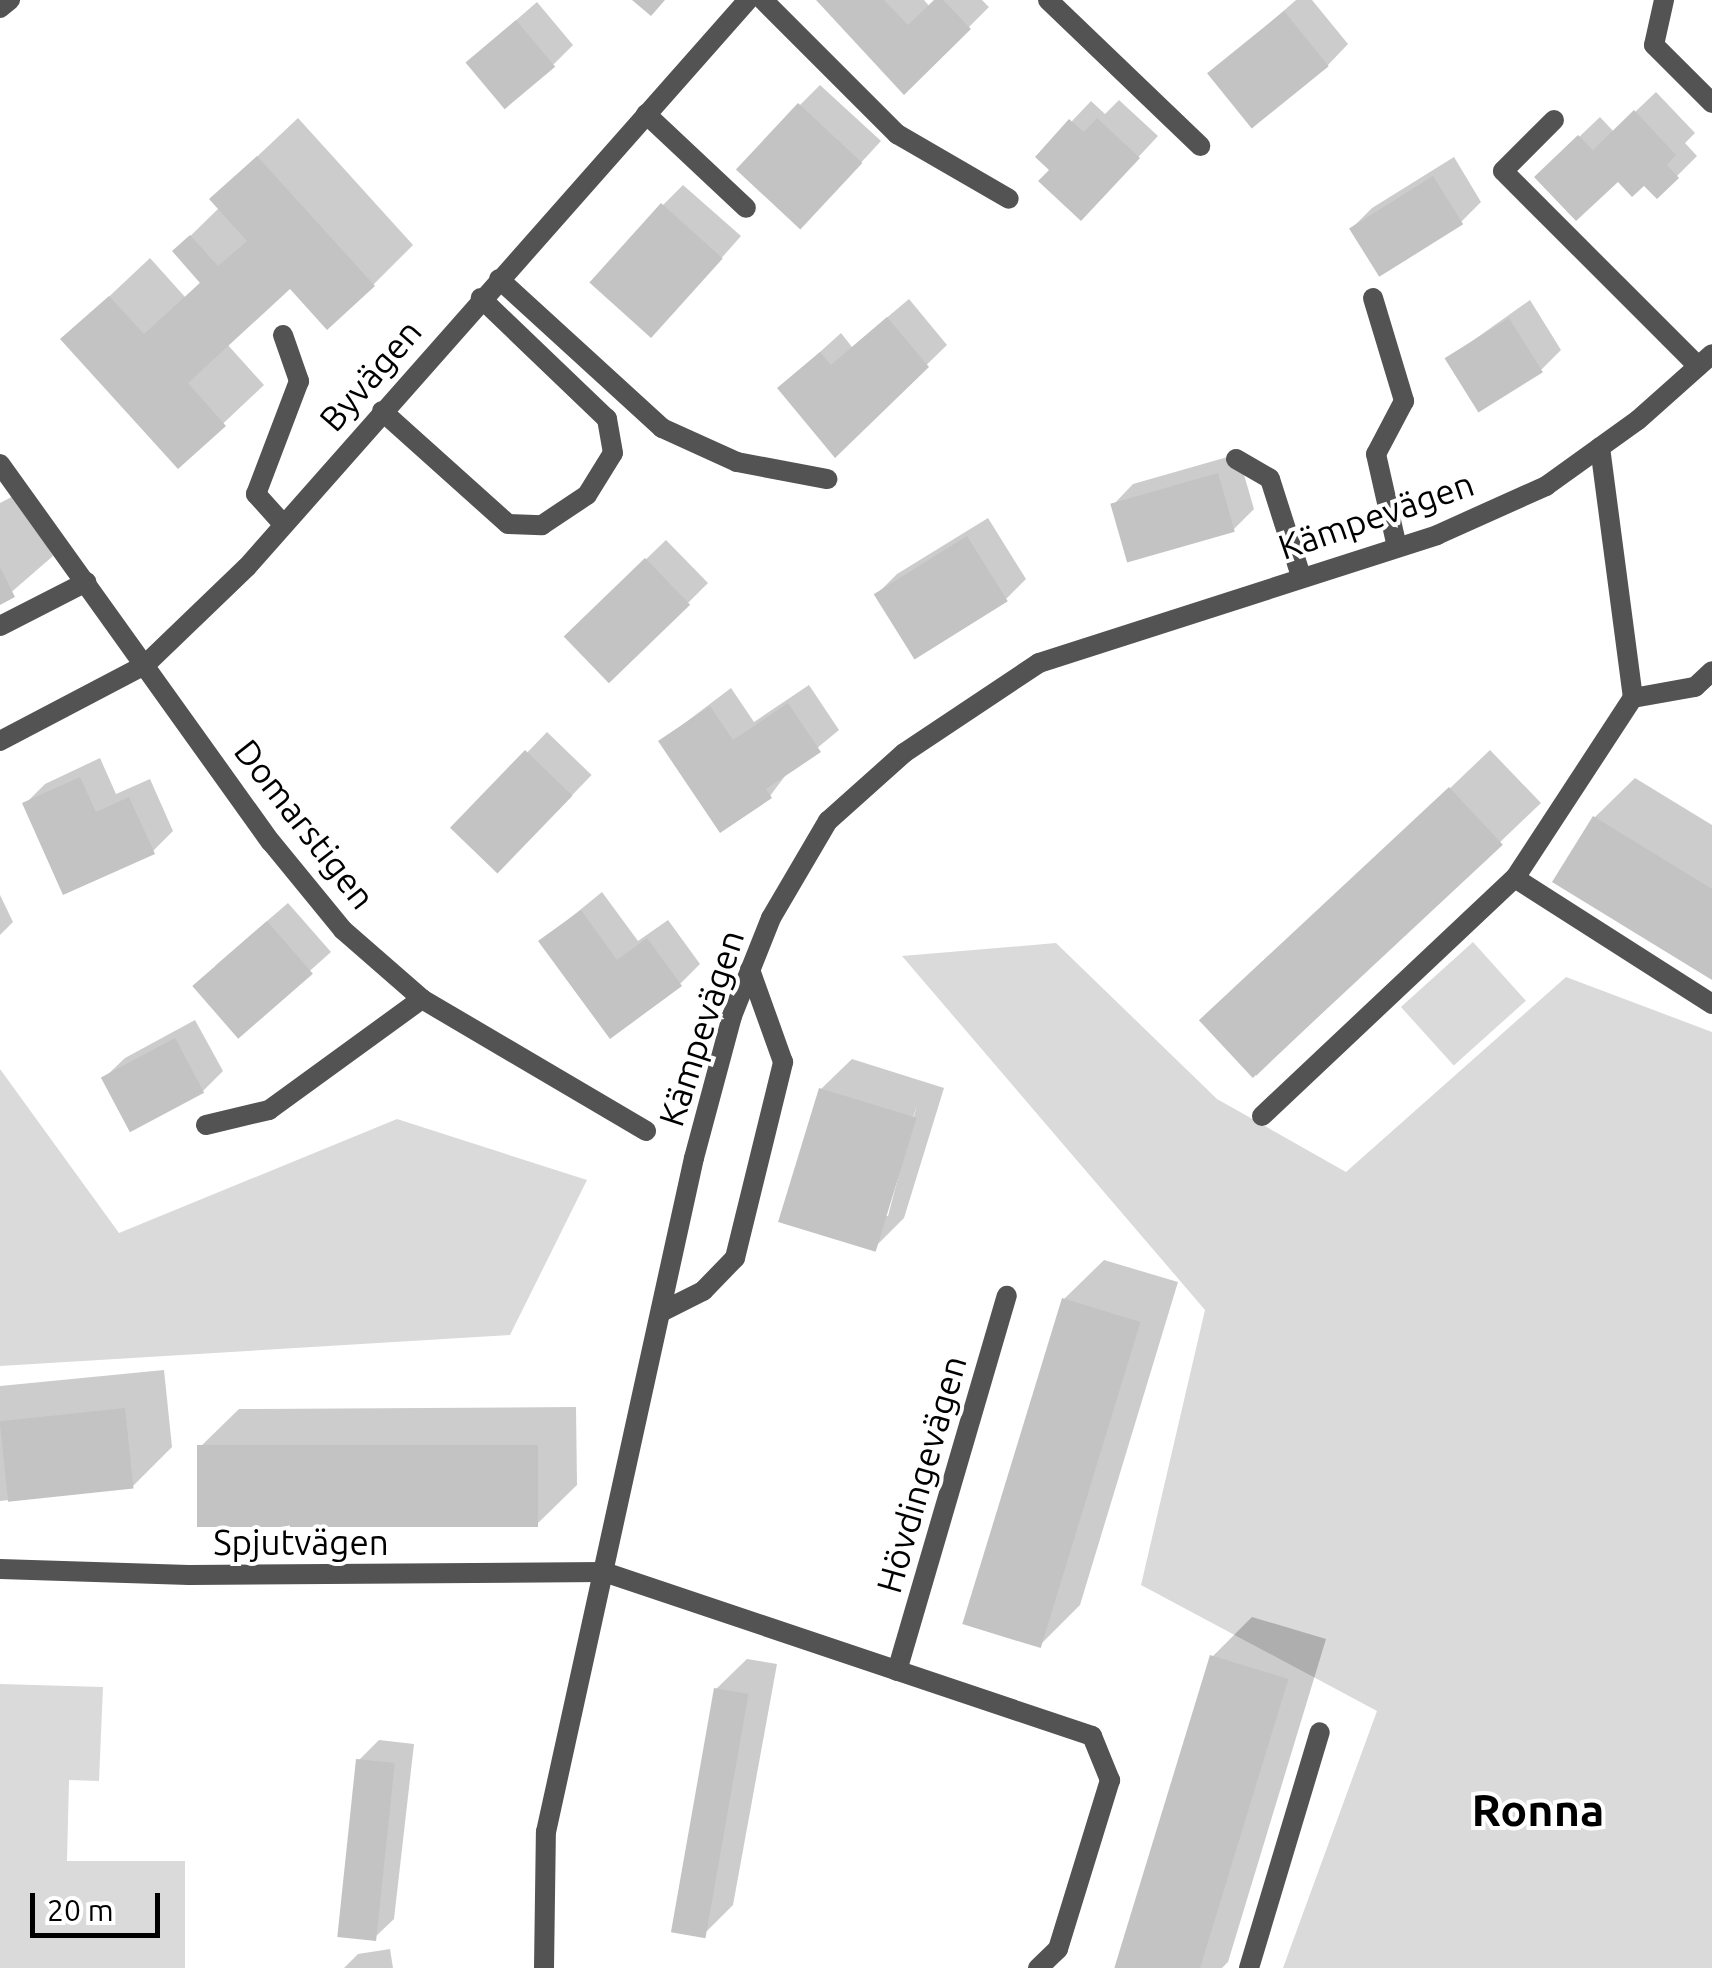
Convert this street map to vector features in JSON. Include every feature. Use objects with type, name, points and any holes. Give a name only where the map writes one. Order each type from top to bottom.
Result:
[{"type":"street","points":[[0,8],[10,0]]},
{"type":"street","name":"Byvägen","points":[[0,742],[145,665],[283,524],[748,0]]},
{"type":"street","points":[[762,0],[897,134],[1009,199]]},
{"type":"street","points":[[1048,0],[1200,146]]},
{"type":"street","points":[[1664,0],[1654,45],[1712,103]]},
{"type":"street","points":[[646,114],[746,208]]},
{"type":"street","points":[[1554,120],[1503,171],[1705,360]]},
{"type":"street","points":[[499,279],[662,428],[736,462],[827,478]]},
{"type":"street","points":[[382,411],[508,524],[542,525],[587,495],[612,452],[607,418],[481,298]]},
{"type":"street","points":[[1372,298],[1404,401],[1376,454],[1397,547]]},
{"type":"street","points":[[283,335],[299,381],[256,494],[283,524]]},
{"type":"street","name":"Kämpevägen","points":[[544,1968],[546,1832],[694,1158],[750,970],[771,918],[828,821],[904,753],[1040,663],[1397,547],[1546,486],[1705,360]]},
{"type":"street","points":[[1262,1116],[1515,878],[1633,698],[1600,446]]},
{"type":"street","points":[[1236,459],[1270,480],[1301,576]]},
{"type":"street","name":"Domarstigen","points":[[0,464],[342,930],[422,999],[646,1131]]},
{"type":"street","points":[[0,626],[86,582]]},
{"type":"street","points":[[1633,698],[1695,687],[1712,671]]},
{"type":"street","points":[[1515,878],[1712,1004]]},
{"type":"street","points":[[663,1311],[703,1291],[736,1258],[783,1062],[750,970]]},
{"type":"street","points":[[206,1125],[269,1110],[422,999]]},
{"type":"street","name":"Hövdingevägen","points":[[897,1671],[1007,1296]]},
{"type":"street","name":"Spjutvägen","points":[[0,1570],[190,1576],[604,1572]]},
{"type":"street","points":[[604,1572],[1092,1736],[1110,1780],[1058,1950],[1044,1966]]},
{"type":"street","points":[[1249,1968],[1320,1732]]},
{"type":"shaded area","points":[[1473,942],[1526,1001],[1454,1066],[1401,1007]]},
{"type":"shaded area","points":[[1056,943],[1217,1099],[1346,1172],[1566,977],[1712,1032],[1712,1968],[1283,1968],[1377,1711],[1141,1585],[1205,1310],[902,956]]},
{"type":"shaded area","points":[[0,1069],[119,1233],[397,1119],[587,1180],[510,1335],[0,1366]]},
{"type":"shaded area","points":[[0,1684],[103,1687],[99,1781],[69,1780],[67,1861],[185,1861],[185,1968],[0,1968]]},
{"type":"building","points":[[632,0],[665,0],[651,16]]},
{"type":"building","points":[[816,0],[884,0],[908,25],[934,0],[943,0],[971,29],[904,95]]},
{"type":"building","points":[[1284,11],[1329,66],[1252,128],[1207,73]]},
{"type":"building","points":[[516,20],[555,67],[505,109],[465,62]]},
{"type":"building","points":[[798,103],[862,163],[800,230],[736,170]]},
{"type":"building","points":[[1634,110],[1676,155],[1667,165],[1679,178],[1657,199],[1644,186],[1632,197],[1618,182],[1576,221],[1534,177],[1578,135],[1593,150]]},
{"type":"building","points":[[1097,118],[1140,158],[1081,221],[1038,181],[1049,170],[1035,157],[1069,119],[1084,132]]},
{"type":"building","points":[[257,156],[375,286],[327,330],[290,289],[188,383],[226,426],[178,469],[60,339],[109,296],[144,334],[200,283],[172,251],[190,235],[218,266],[247,241],[209,199]]},
{"type":"building","points":[[1433,176],[1463,224],[1379,277],[1349,228]]},
{"type":"building","points":[[661,203],[723,259],[651,338],[589,283]]},
{"type":"building","points":[[887,317],[929,367],[835,458],[777,388],[820,352],[831,365]]},
{"type":"building","points":[[1509,318],[1543,372],[1478,413],[1445,358]]},
{"type":"building","points":[[1218,473],[1235,532],[1127,563],[1110,504]]},
{"type":"building","points":[[967,536],[1008,601],[915,660],[874,594]]},
{"type":"building","points":[[645,558],[690,605],[609,683],[564,636]]},
{"type":"building","points":[[0,567],[15,597],[0,605]]},
{"type":"building","points":[[788,703],[821,752],[766,789],[772,798],[720,833],[658,741],[710,706],[733,740]]},
{"type":"building","points":[[525,750],[572,796],[497,874],[450,828]]},
{"type":"building","points":[[80,777],[96,812],[129,797],[155,854],[63,895],[22,803]]},
{"type":"building","points":[[1449,787],[1503,845],[1253,1078],[1199,1020]]},
{"type":"building","points":[[1593,816],[1712,889],[1712,980],[1552,882]]},
{"type":"building","points":[[581,910],[617,960],[647,938],[682,986],[610,1039],[538,941]]},
{"type":"building","points":[[267,921],[313,974],[238,1039],[192,986]]},
{"type":"building","points":[[175,1038],[204,1093],[130,1132],[101,1077]]},
{"type":"building","points":[[819,1088],[917,1118],[876,1252],[778,1222]]},
{"type":"building","points":[[1062,1298],[1140,1322],[1041,1648],[962,1624]]},
{"type":"building","points":[[125,1408],[133,1489],[8,1502],[0,1421]]},
{"type":"building","points":[[197,1445],[538,1445],[538,1527],[197,1527]]},
{"type":"building","points":[[1210,1655],[1288,1679],[1200,1968],[1114,1968]]},
{"type":"building","points":[[714,1688],[748,1694],[705,1938],[671,1932]]},
{"type":"building","points":[[356,1759],[395,1763],[376,1941],[337,1937]]},
{"type":"district","name":"Ronna","points":[[1538,1810]]}]
